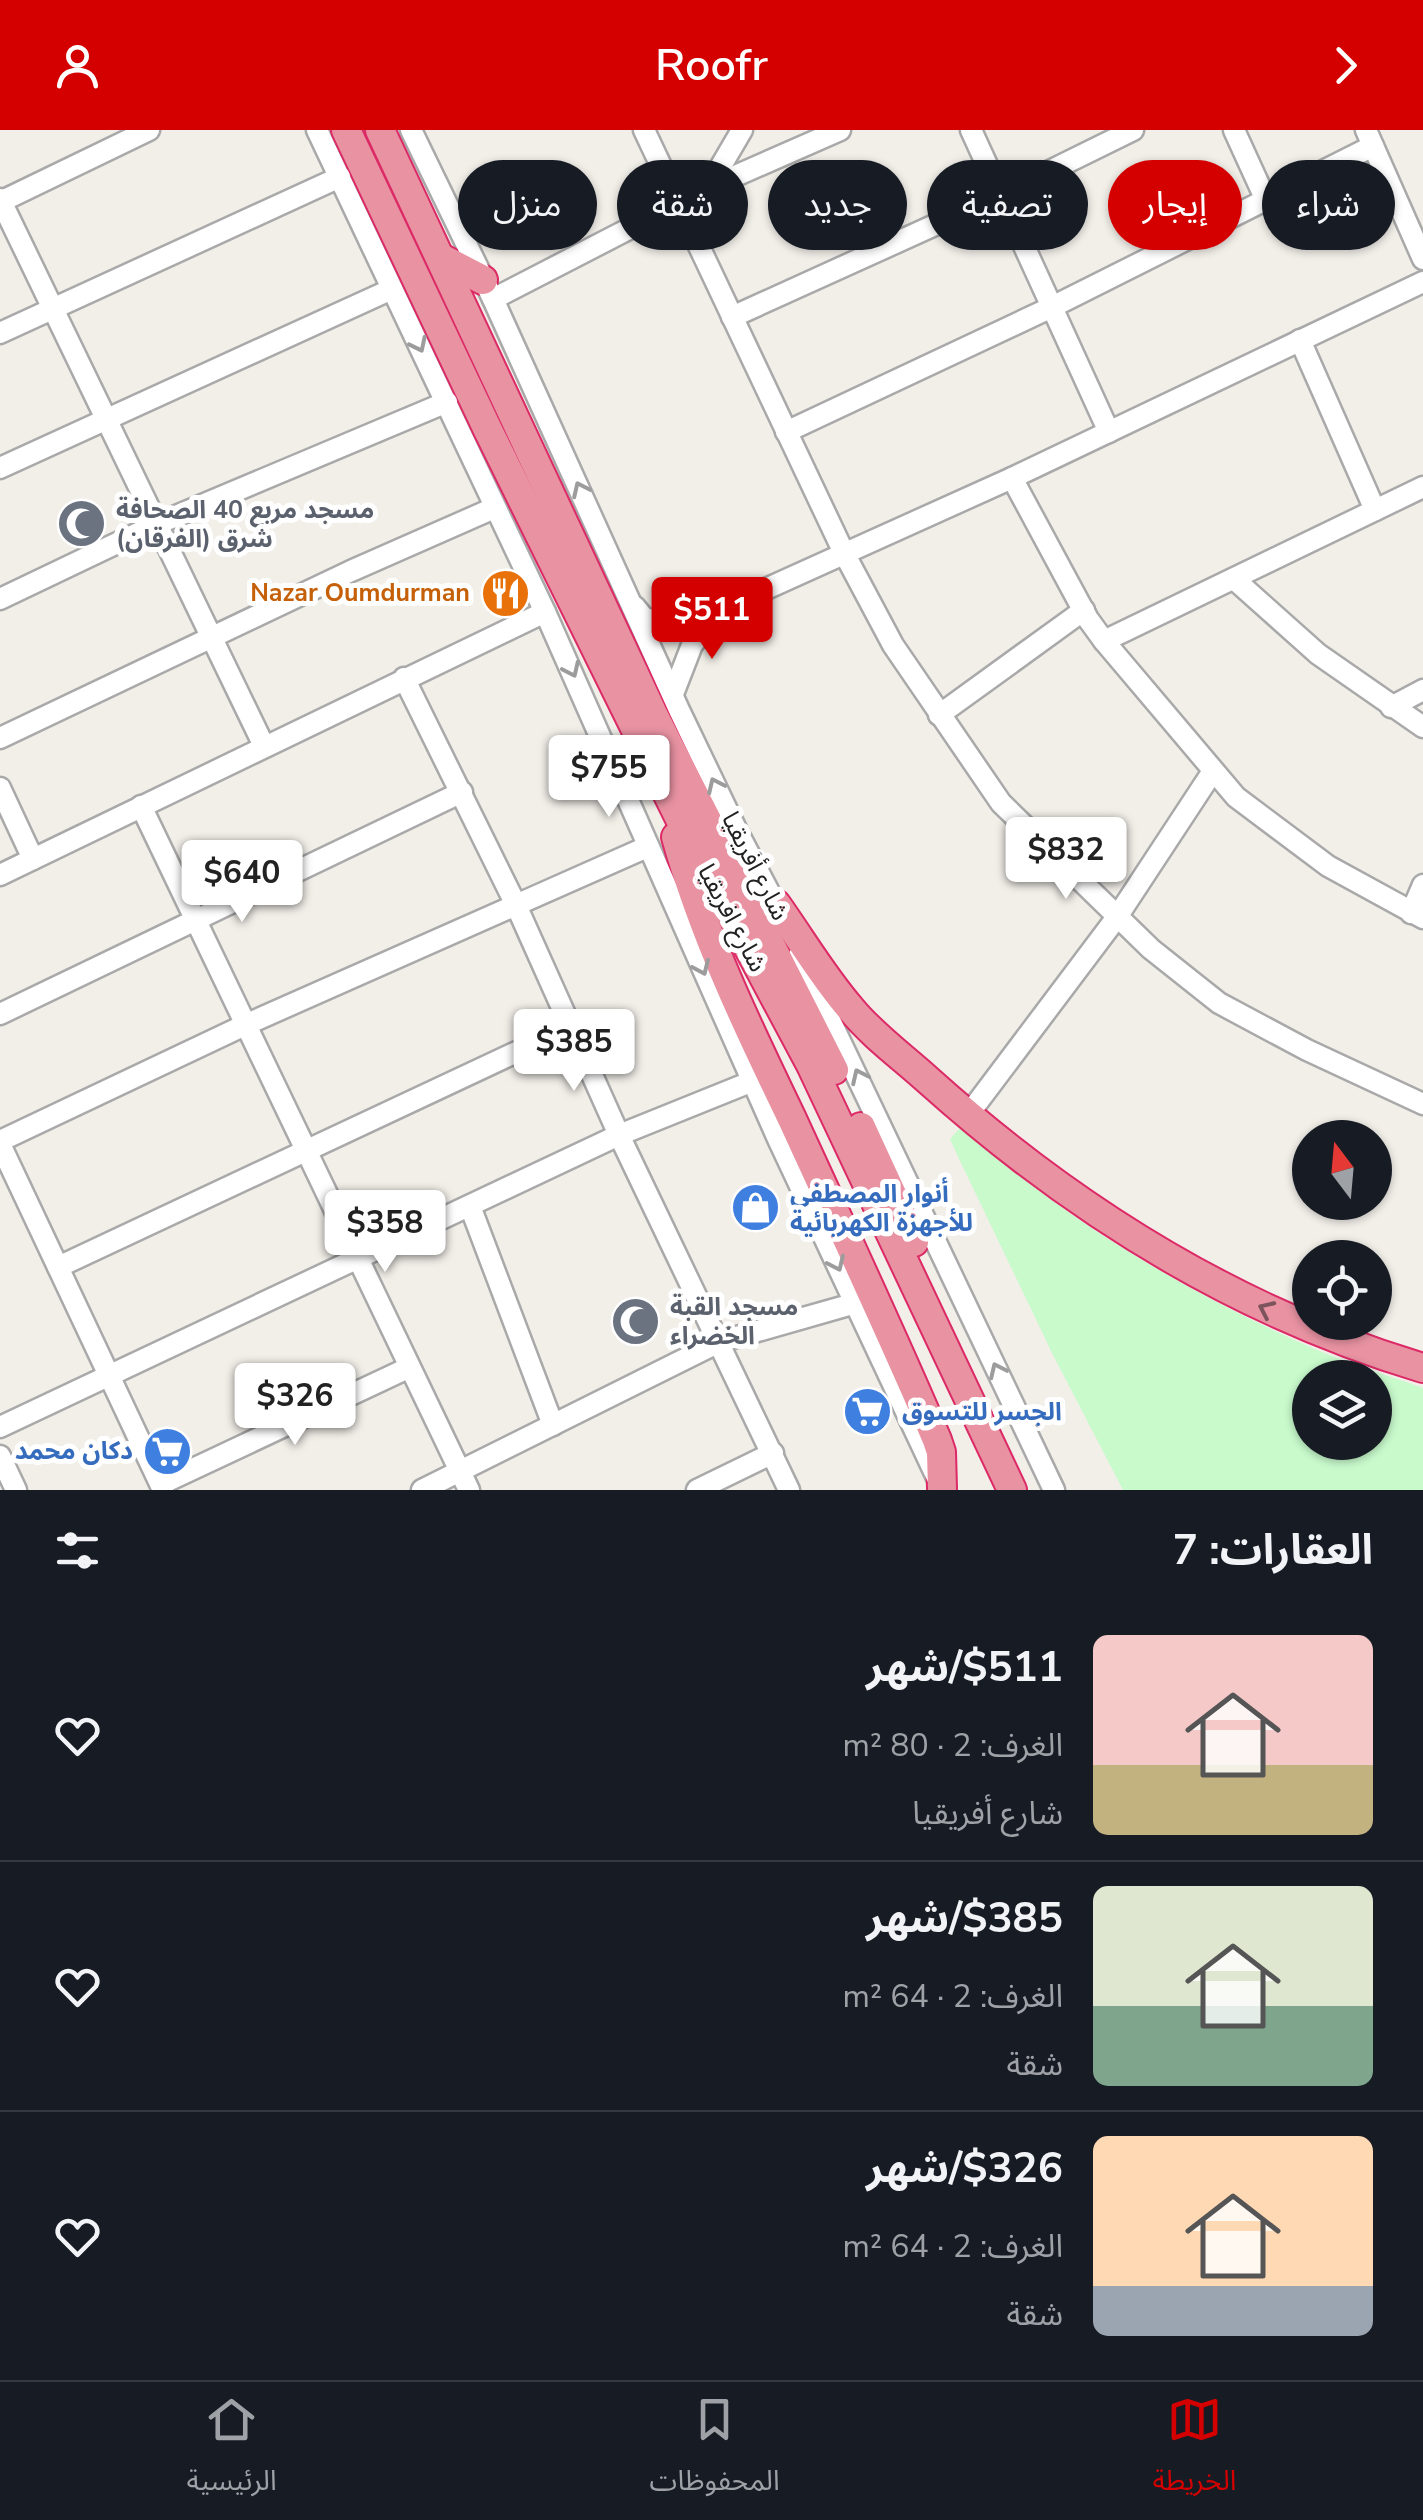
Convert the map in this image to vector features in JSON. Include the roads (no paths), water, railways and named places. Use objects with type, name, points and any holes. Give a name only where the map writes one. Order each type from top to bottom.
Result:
[{"type":"highway","name":"شارع افريقيا","points":[[346,130],[659,778],[1032,1490]]},
{"type":"highway","name":"شارع افريقيا","points":[[380,130],[652,712],[800,999],[1012,1490]]},
{"type":"highway","points":[[440,258],[488,290]]},
{"type":"highway","points":[[659,778],[688,883],[747,1024],[888,1324],[937,1440],[942,1489]]},
{"type":"highway","points":[[776,904],[852,1010],[968,1115],[1055,1186],[1233,1293],[1312,1330],[1423,1368]]},
{"type":"street","points":[[149,130],[0,200],[264,746]]},
{"type":"street","points":[[317,130],[546,612],[753,1081],[942,1489]]},
{"type":"street","name":"شارع أفريقيا","points":[[412,130],[736,831],[776,904],[1054,1490]]},
{"type":"street","points":[[644,130],[658,160]]},
{"type":"street","points":[[724,160],[742,130]]},
{"type":"street","points":[[748,170],[840,130]]},
{"type":"street","points":[[972,130],[985,160]]},
{"type":"street","points":[[1234,130],[1262,193]]},
{"type":"street","points":[[1070,160],[1124,132]]},
{"type":"street","points":[[1331,160],[1370,138],[1423,259]]},
{"type":"street","points":[[0,333],[340,177]]},
{"type":"street","points":[[786,432],[1052,307],[1262,199]]},
{"type":"street","points":[[732,317],[927,229]]},
{"type":"street","points":[[488,290],[617,232]]},
{"type":"street","points":[[701,250],[844,553],[894,645],[1001,803],[1151,950],[1219,1002],[1307,1050],[1423,1104]]},
{"type":"street","points":[[1026,250],[1109,432]]},
{"type":"street","points":[[632,604],[644,618],[662,624],[717,611],[1012,478],[1423,282]]},
{"type":"street","points":[[0,468],[392,289]]},
{"type":"street","points":[[1300,340],[1375,510]]},
{"type":"street","points":[[0,598],[157,524],[447,402]]},
{"type":"street","points":[[1012,478],[1104,642],[1236,797],[1328,866],[1417,916],[1423,884]]},
{"type":"street","points":[[1104,642],[1423,487]]},
{"type":"street","points":[[0,738],[494,508]]},
{"type":"street","points":[[1234,579],[1318,654],[1423,727]]},
{"type":"street","points":[[938,715],[1084,610]]},
{"type":"street","points":[[673,694],[692,645],[717,611]]},
{"type":"street","points":[[0,875],[546,612]]},
{"type":"street","points":[[404,678],[516,905],[619,1135],[788,1490]]},
{"type":"street","points":[[1391,707],[1423,690]]},
{"type":"street","points":[[968,1115],[1117,916],[1213,771]]},
{"type":"street","points":[[0,788],[33,859]]},
{"type":"street","points":[[0,1014],[462,792]]},
{"type":"street","points":[[141,806],[465,1481]]},
{"type":"street","points":[[408,1368],[162,1487],[0,1142],[246,1025],[648,847]]},
{"type":"street","points":[[58,1267],[572,1026]]},
{"type":"street","points":[[0,1427],[619,1135],[753,1081]]},
{"type":"street","points":[[470,1206],[554,1425]]},
{"type":"street","points":[[422,1490],[465,1481],[554,1425],[719,1342],[856,1303]]},
{"type":"street","points":[[697,1490],[773,1453]]},
{"type":"street","points":[[0,1456],[16,1490]]},
{"type":"place","name":"مسجد مربع 40 الصحافة شرق (الفرقان)","points":[[81,524]]},
{"type":"place","name":"Nazar Oumdurman","points":[[505,593]]},
{"type":"place","name":"أنوار المصطفى للأجهزة الكهربائية","points":[[755,1208]]},
{"type":"place","name":"مسجد القبة الخضراء","points":[[635,1321]]},
{"type":"place","name":"الجسر للتسوق","points":[[867,1412]]},
{"type":"place","name":"دكان محمد","points":[[168,1451]]}]
